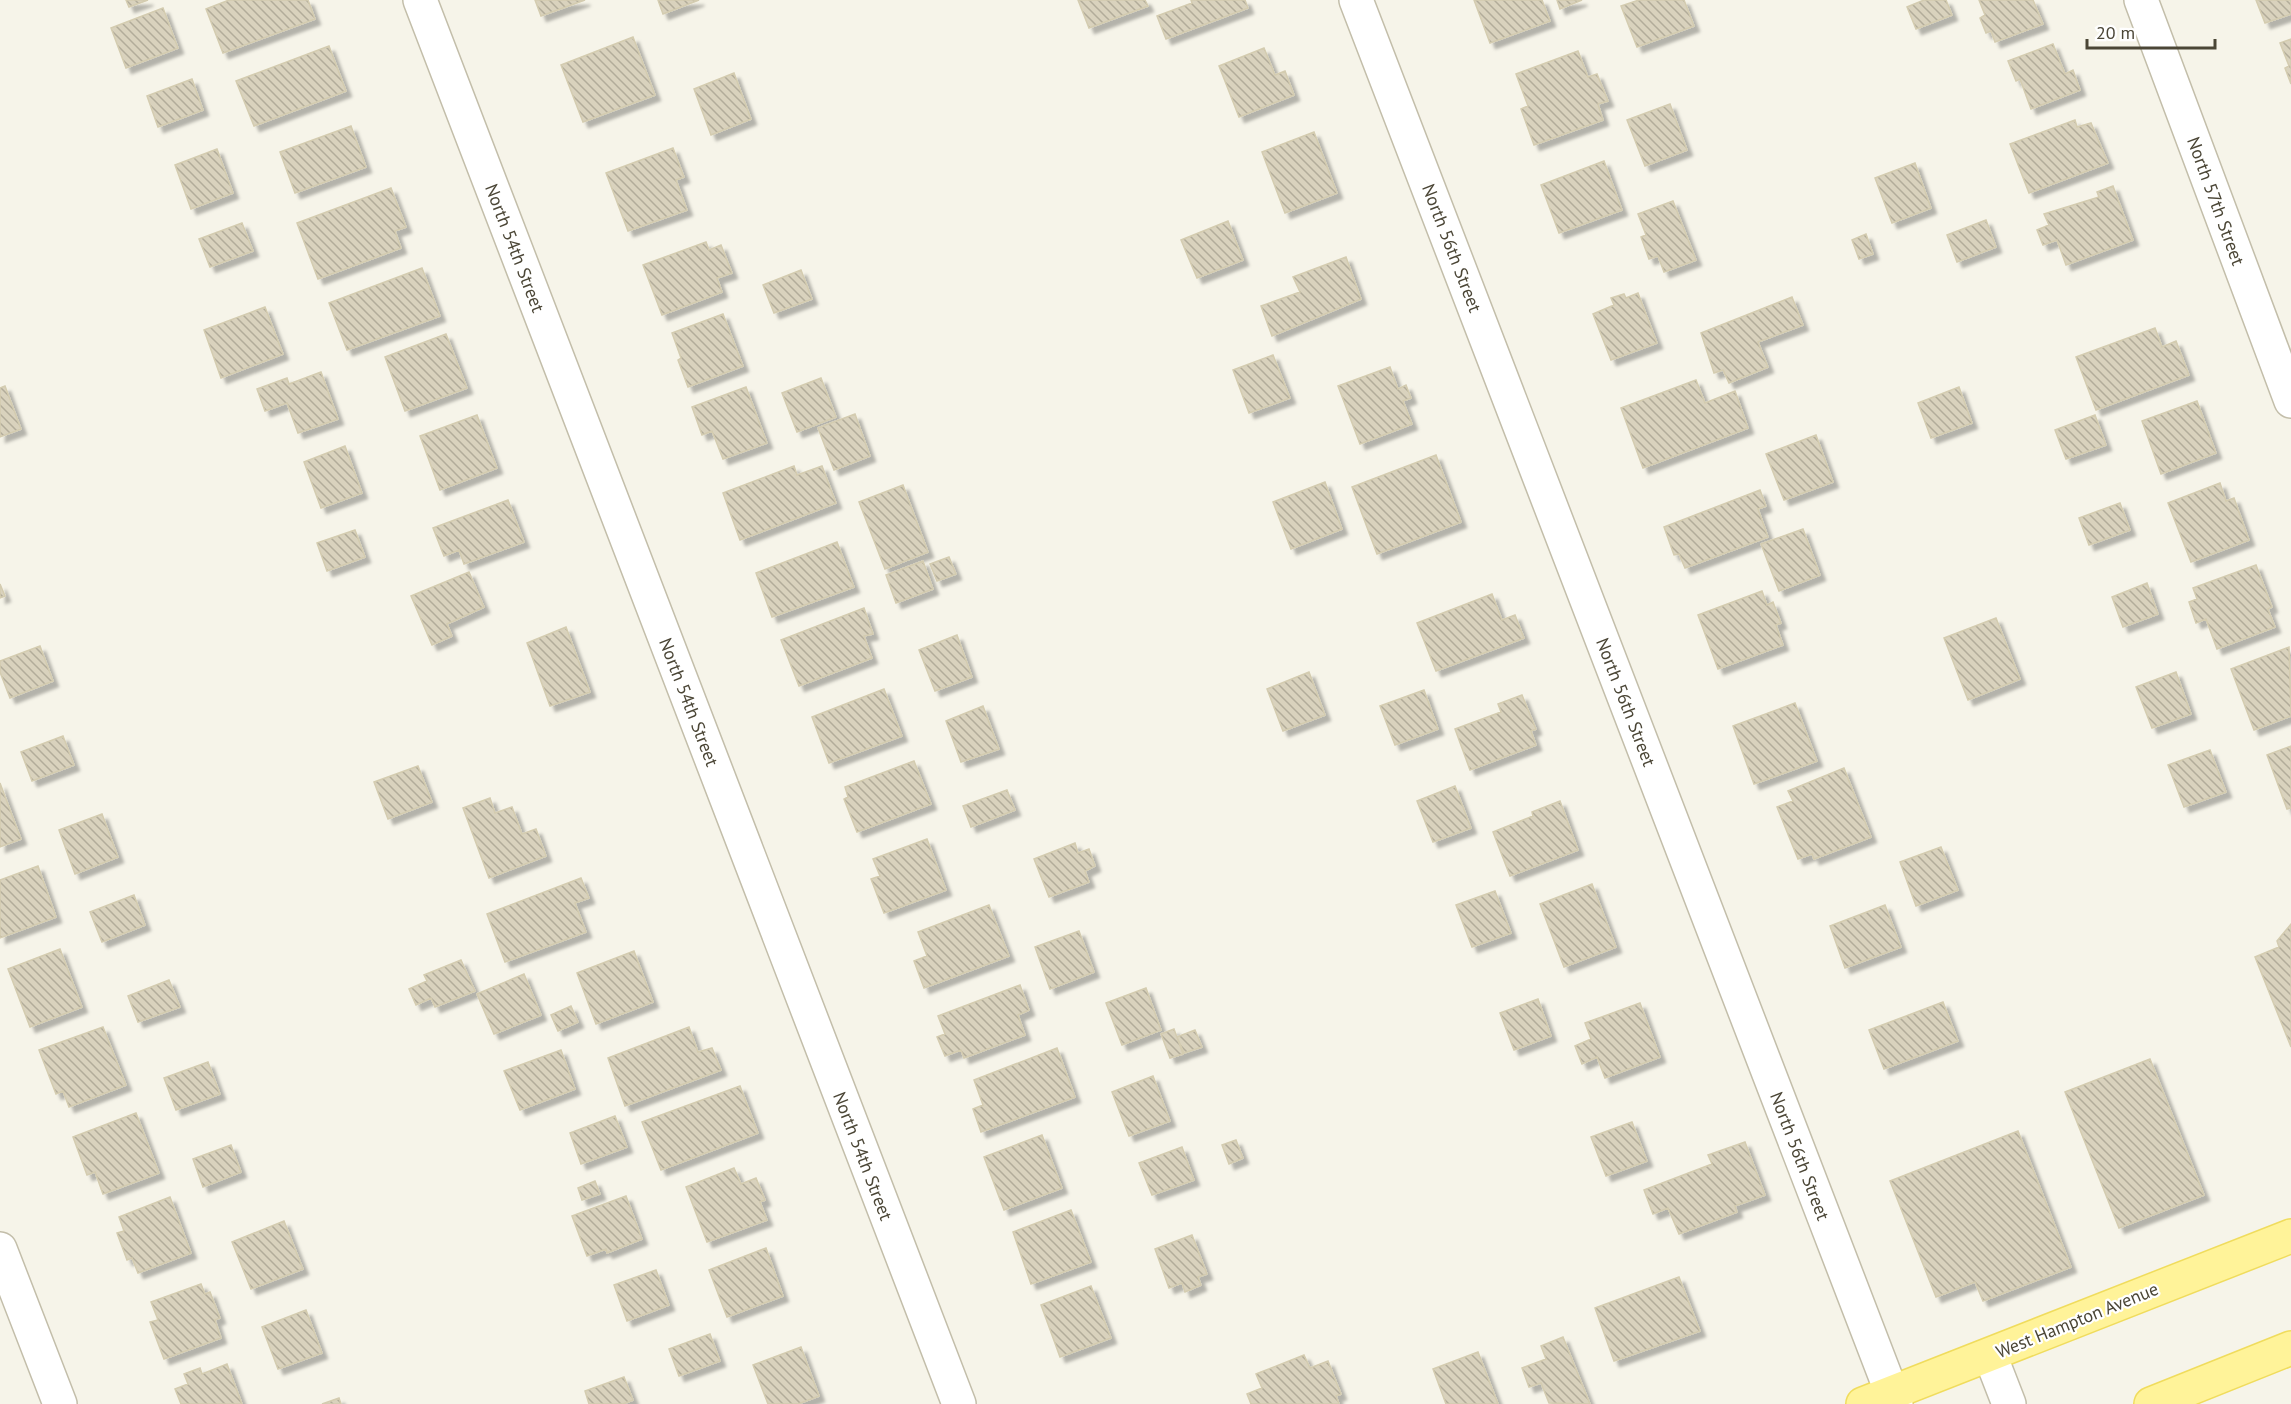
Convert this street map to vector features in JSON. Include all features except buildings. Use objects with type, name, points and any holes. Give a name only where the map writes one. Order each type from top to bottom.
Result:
[{"type":"main road","name":"West Hampton Avenue","points":[[1883,1400],[1990,1355],[2291,1236]]},
{"type":"main road","points":[[2151,1404],[2291,1348]]},
{"type":"street","name":"North 54th Street","points":[[420,0],[959,1404]]},
{"type":"street","name":"North 56th Street","points":[[1356,0],[1883,1400]]},
{"type":"street","name":"North 57th Street","points":[[2141,0],[2291,401]]},
{"type":"street","points":[[0,1249],[60,1404]]},
{"type":"street","points":[[1990,1355],[2009,1404]]}]
